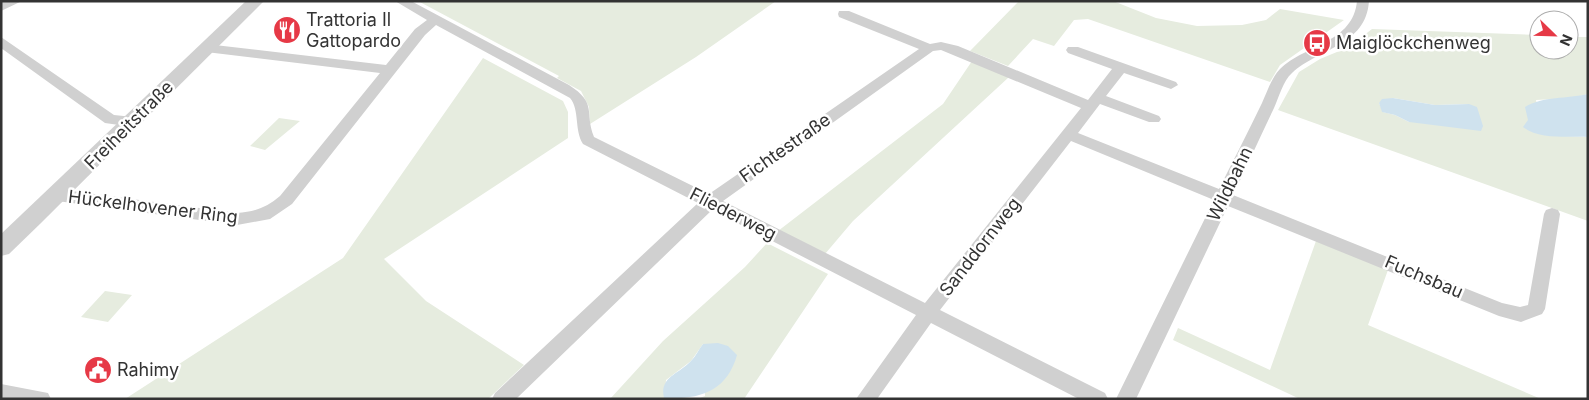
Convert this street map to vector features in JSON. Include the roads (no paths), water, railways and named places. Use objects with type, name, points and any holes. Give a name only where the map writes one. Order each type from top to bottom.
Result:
[{"type":"street","points":[[1,8],[16,1]]},
{"type":"street","name":"Freiheitstraße","points":[[1,248],[256,1]]},
{"type":"street","name":"Fliederweg","points":[[400,1],[564,88],[578,98],[582,109],[583,132],[588,140],[1098,399]]},
{"type":"street","name":"Wildbahn","points":[[1126,399],[1283,74],[1296,61],[1353,30],[1362,19],[1363,1]]},
{"type":"street","points":[[844,14],[929,48],[941,46],[953,49],[1093,102],[1154,119]]},
{"type":"street","name":"Hückelhovener Ring","points":[[57,195],[237,219],[251,219],[267,214],[286,200],[420,32],[436,19]]},
{"type":"street","points":[[1,41],[110,120],[133,122]]},
{"type":"street","points":[[206,48],[391,70]]},
{"type":"street","name":"Fichtestraße","points":[[502,399],[710,202],[929,48]]},
{"type":"street","points":[[1073,50],[1171,86]]},
{"type":"street","name":"Sanddornweg","points":[[866,399],[928,313],[1121,67]]},
{"type":"street","points":[[1069,135],[1224,197]]},
{"type":"street","name":"Fuchsbau","points":[[1224,197],[1499,309],[1521,315],[1536,309],[1552,214]]},
{"type":"street","points":[[1,392],[42,399]]},
{"type":"water","points":[[1588,94],[1588,137],[1546,136],[1523,127],[1528,120],[1525,107],[1532,103],[1547,99]]},
{"type":"water","points":[[1393,98],[1435,105],[1469,104],[1477,107],[1483,126],[1481,131],[1409,122],[1395,115],[1382,112],[1379,103],[1382,99]]},
{"type":"water","points":[[718,343],[728,346],[737,355],[726,377],[719,385],[700,395],[664,398],[664,385],[667,380],[691,361],[703,344]]},
{"type":"place","name":"Trattoria Il Gattopardo","points":[[287,30]]},
{"type":"place","name":"Maiglöckchenweg","points":[[1317,43]]},
{"type":"place","name":"Rahimy","points":[[98,370]]}]
